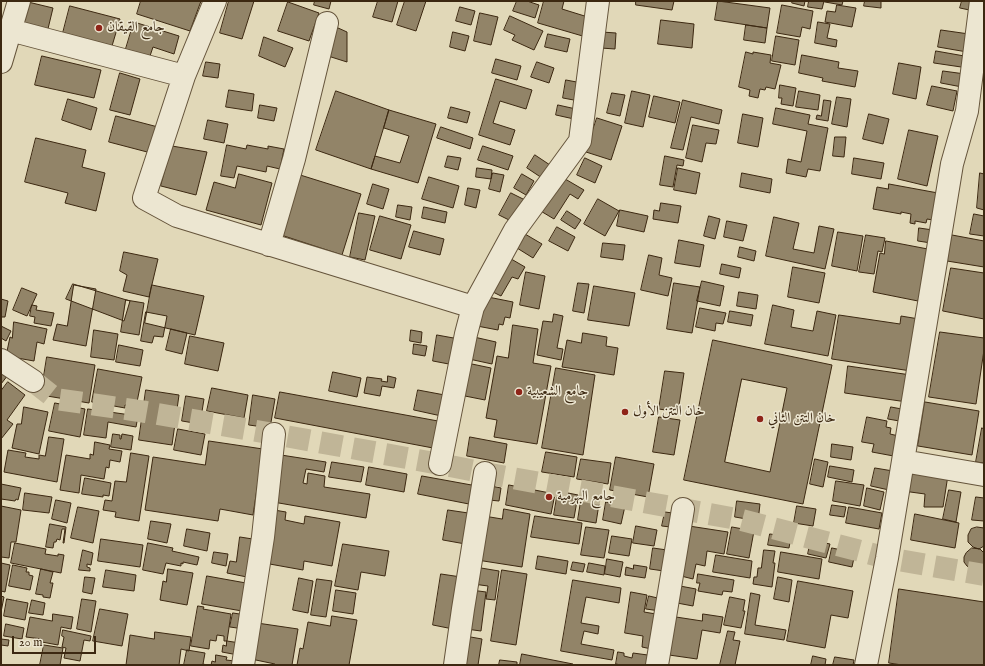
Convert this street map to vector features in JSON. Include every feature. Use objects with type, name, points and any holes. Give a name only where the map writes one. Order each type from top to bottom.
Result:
[{"type":"street","points":[[1,62],[18,1]]},
{"type":"street","points":[[215,1],[184,76],[144,198],[177,216],[473,307]]},
{"type":"street","points":[[440,464],[466,334],[473,307],[515,230],[580,141],[598,1]]},
{"type":"street","points":[[866,665],[887,558],[952,164],[967,111],[980,1]]},
{"type":"street","points":[[269,244],[294,159],[327,23]]},
{"type":"street","points":[[10,30],[184,76]]},
{"type":"street","points":[[1,360],[33,381]]},
{"type":"street","points":[[243,665],[263,537],[274,434]]},
{"type":"street","points":[[902,461],[984,475]]},
{"type":"street","points":[[455,665],[485,473]]},
{"type":"street","points":[[657,665],[684,509]]},
{"type":"building","points":[[141,1],[201,1],[190,31],[137,14]]},
{"type":"building","points":[[229,1],[254,1],[242,39],[220,33]]},
{"type":"building","points":[[315,1],[331,1],[329,9],[314,5]]},
{"type":"building","points":[[378,1],[398,1],[392,22],[373,17]]},
{"type":"building","points":[[405,1],[426,1],[416,31],[397,25]]},
{"type":"building","points":[[517,1],[527,1],[539,5],[535,18],[513,11]]},
{"type":"building","points":[[544,1],[564,1],[562,9],[591,18],[586,37],[538,23]]},
{"type":"building","points":[[636,1],[674,1],[672,10],[636,5]]},
{"type":"building","points":[[718,1],[770,8],[767,28],[715,20]]},
{"type":"building","points":[[793,1],[805,1],[804,6],[792,3]]},
{"type":"building","points":[[809,1],[824,1],[822,9],[808,7]]},
{"type":"building","points":[[843,1],[842,5],[825,2]]},
{"type":"building","points":[[865,1],[881,1],[881,8],[864,6]]},
{"type":"building","points":[[962,1],[976,1],[974,11],[960,8]]},
{"type":"building","points":[[28,2],[53,8],[46,37],[21,31]]},
{"type":"building","points":[[288,2],[319,13],[309,41],[278,31]]},
{"type":"building","points":[[782,5],[813,11],[810,29],[802,27],[800,37],[777,33]]},
{"type":"building","points":[[837,5],[856,8],[852,27],[825,22],[827,11],[835,12]]},
{"type":"building","points":[[70,6],[120,19],[112,46],[63,33]]},
{"type":"building","points":[[460,7],[475,11],[471,25],[456,21]]},
{"type":"building","points":[[480,13],[498,17],[491,45],[474,41]]},
{"type":"building","points":[[510,16],[543,31],[534,50],[512,40],[515,35],[504,30]]},
{"type":"building","points":[[661,20],[694,24],[692,48],[658,44]]},
{"type":"building","points":[[134,22],[179,36],[174,54],[153,47],[149,59],[125,52]]},
{"type":"building","points":[[818,22],[830,24],[827,38],[837,40],[836,47],[815,43]]},
{"type":"building","points":[[327,23],[347,32],[347,62],[328,56]]},
{"type":"building","points":[[746,25],[767,28],[765,43],[744,40]]},
{"type":"building","points":[[941,30],[976,35],[973,53],[938,47]]},
{"type":"building","points":[[453,32],[469,36],[465,51],[450,47]]},
{"type":"building","points":[[602,32],[616,33],[615,49],[601,48]]},
{"type":"building","points":[[548,34],[570,39],[567,52],[545,47]]},
{"type":"building","points":[[776,36],[799,40],[795,65],[772,61]]},
{"type":"building","points":[[264,37],[293,48],[285,67],[259,56]]},
{"type":"building","points":[[936,51],[970,57],[968,68],[934,63]]},
{"type":"building","points":[[746,52],[771,55],[770,63],[781,65],[775,89],[766,87],[765,90],[760,89],[758,98],[749,96],[750,90],[739,87]]},
{"type":"building","points":[[802,55],[839,62],[838,68],[858,71],[855,87],[822,81],[823,78],[799,73]]},
{"type":"building","points":[[42,56],[101,70],[94,98],[35,85]]},
{"type":"building","points":[[496,59],[521,66],[517,80],[492,73]]},
{"type":"building","points":[[206,62],[220,64],[218,78],[203,76]]},
{"type":"building","points":[[537,62],[554,68],[549,83],[531,77]]},
{"type":"building","points":[[899,63],[921,67],[916,99],[893,94]]},
{"type":"building","points":[[943,71],[965,74],[962,87],[941,83]]},
{"type":"building","points":[[120,73],[140,79],[130,115],[110,110]]},
{"type":"building","points":[[496,79],[532,90],[526,109],[500,101],[493,123],[515,130],[510,145],[479,135]]},
{"type":"building","points":[[566,80],[582,83],[579,101],[563,98]]},
{"type":"building","points":[[780,85],[796,88],[793,106],[781,104],[782,98],[779,98]]},
{"type":"building","points":[[932,86],[957,91],[953,111],[927,105]]},
{"type":"building","points":[[229,90],[254,94],[252,111],[226,107]]},
{"type":"building","points":[[336,91],[389,110],[371,169],[316,150]]},
{"type":"building","points":[[632,91],[650,95],[643,127],[625,123]]},
{"type":"building","points":[[799,91],[820,95],[818,110],[796,107]]},
{"type":"building","points":[[612,93],[625,95],[620,116],[607,113]]},
{"type":"building","points":[[654,96],[680,102],[675,123],[649,117]]},
{"type":"building","points":[[837,97],[851,99],[847,127],[832,124]]},
{"type":"building","points":[[68,99],[97,108],[91,130],[62,120]]},
{"type":"building","points":[[683,100],[722,110],[719,124],[691,117],[683,150],[671,148]]},
{"type":"building","points":[[824,100],[831,101],[828,121],[816,119],[817,115],[821,116]]},
{"type":"building","points":[[260,105],[277,108],[274,121],[258,118]]},
{"type":"building","points":[[558,105],[576,109],[574,119],[556,115]]},
{"type":"building","points":[[451,107],[470,112],[467,123],[448,118]]},
{"type":"building","points":[[776,108],[810,115],[808,124],[828,128],[820,171],[808,169],[806,177],[786,173],[788,159],[801,162],[807,131],[773,124]]},
{"type":"building","points":[[389,110],[436,124],[418,183],[371,169],[375,156],[400,163],[409,136],[384,128]]},
{"type":"building","points":[[743,114],[763,118],[758,147],[738,143]]},
{"type":"building","points":[[869,114],[889,119],[883,144],[863,139]]},
{"type":"building","points":[[116,116],[158,127],[151,153],[109,142]]},
{"type":"building","points":[[597,118],[622,126],[611,160],[586,152]]},
{"type":"building","points":[[208,120],[228,124],[224,143],[204,139]]},
{"type":"building","points":[[693,125],[719,130],[716,144],[706,143],[702,162],[686,158]]},
{"type":"building","points":[[441,127],[473,138],[470,149],[437,138]]},
{"type":"building","points":[[909,130],[938,136],[927,186],[898,179]]},
{"type":"building","points":[[835,137],[846,137],[844,157],[833,156]]},
{"type":"building","points":[[36,138],[86,150],[82,167],[105,173],[96,211],[65,203],[68,193],[25,182]]},
{"type":"building","points":[[227,145],[246,149],[247,145],[268,149],[268,146],[284,149],[280,169],[267,166],[266,172],[237,166],[234,178],[221,176]]},
{"type":"building","points":[[172,146],[207,152],[196,195],[161,186]]},
{"type":"building","points":[[483,146],[513,156],[508,170],[478,160]]},
{"type":"building","points":[[535,155],[550,165],[542,178],[527,168]]},
{"type":"building","points":[[448,156],[461,158],[458,170],[445,167]]},
{"type":"building","points":[[665,156],[684,160],[683,166],[677,165],[673,187],[660,185]]},
{"type":"building","points":[[585,158],[602,166],[595,183],[577,175]]},
{"type":"building","points":[[854,158],[884,163],[881,179],[852,174]]},
{"type":"building","points":[[477,168],[492,170],[491,179],[476,177]]},
{"type":"building","points":[[678,168],[700,173],[696,194],[674,190]]},
{"type":"building","points":[[493,173],[504,175],[500,192],[489,189]]},
{"type":"building","points":[[742,173],[772,179],[770,193],[740,187]]},
{"type":"building","points":[[980,173],[984,174],[984,210],[977,208]]},
{"type":"building","points":[[239,174],[272,183],[261,225],[206,210],[214,182],[235,188]]},
{"type":"building","points":[[297,174],[361,194],[342,255],[278,234]]},
{"type":"building","points":[[522,174],[534,181],[526,195],[514,188]]},
{"type":"building","points":[[560,176],[584,190],[578,199],[570,194],[554,219],[539,210]]},
{"type":"building","points":[[429,177],[459,186],[453,208],[422,199]]},
{"type":"building","points":[[373,184],[389,189],[383,209],[367,204]]},
{"type":"building","points":[[889,184],[938,193],[933,220],[927,219],[926,223],[915,221],[915,224],[910,223],[911,214],[901,212],[901,214],[873,209],[877,187],[888,189]]},
{"type":"building","points":[[468,188],[480,190],[476,208],[465,205]]},
{"type":"building","points":[[511,193],[527,201],[515,223],[499,215]]},
{"type":"building","points":[[598,199],[619,211],[605,236],[584,224]]},
{"type":"building","points":[[661,203],[681,206],[678,223],[653,219],[654,210],[659,211]]},
{"type":"building","points":[[398,205],[412,207],[410,220],[396,217]]},
{"type":"building","points":[[424,207],[447,212],[445,223],[422,218]]},
{"type":"building","points":[[620,210],[648,216],[644,232],[617,226]]},
{"type":"building","points":[[567,211],[581,220],[575,229],[561,220]]},
{"type":"building","points":[[359,213],[375,216],[365,260],[350,257]]},
{"type":"building","points":[[974,214],[984,216],[984,236],[970,234]]},
{"type":"building","points":[[380,216],[411,225],[401,259],[370,250]]},
{"type":"building","points":[[709,216],[720,219],[715,239],[704,236]]},
{"type":"building","points":[[774,217],[799,223],[793,249],[814,253],[819,226],[834,229],[825,269],[766,256]]},
{"type":"building","points":[[727,221],[747,225],[743,241],[724,237]]},
{"type":"building","points":[[557,227],[575,237],[568,251],[549,241]]},
{"type":"building","points":[[919,228],[933,230],[931,243],[918,241]]},
{"type":"building","points":[[414,231],[444,239],[440,255],[409,247]]},
{"type":"building","points":[[838,232],[863,236],[857,271],[832,266]]},
{"type":"building","points":[[525,234],[542,244],[533,258],[517,248]]},
{"type":"building","points":[[866,235],[885,238],[882,252],[878,251],[874,274],[859,272]]},
{"type":"building","points":[[952,235],[984,241],[984,267],[947,261]]},
{"type":"building","points":[[679,240],[704,245],[700,267],[675,263]]},
{"type":"building","points":[[886,241],[933,250],[924,297],[919,296],[918,301],[873,292],[880,253],[884,254]]},
{"type":"building","points":[[603,243],[625,245],[623,260],[601,257]]},
{"type":"building","points":[[740,247],[756,251],[754,261],[738,257]]},
{"type":"building","points":[[124,252],[158,259],[149,297],[123,291],[127,275],[120,271]]},
{"type":"building","points":[[649,255],[662,258],[659,275],[672,278],[668,296],[641,290]]},
{"type":"building","points":[[506,256],[525,267],[518,279],[512,277],[501,296],[487,289]]},
{"type":"building","points":[[722,264],[741,268],[739,278],[720,274]]},
{"type":"building","points":[[793,267],[825,273],[819,303],[788,297]]},
{"type":"building","points":[[951,268],[984,273],[984,319],[943,311]]},
{"type":"building","points":[[526,272],[545,276],[539,309],[520,305]]},
{"type":"building","points":[[702,281],[724,286],[720,306],[697,301]]},
{"type":"building","points":[[578,283],[589,284],[584,313],[573,311]]},
{"type":"building","points":[[674,283],[700,287],[692,333],[667,329]]},
{"type":"building","points":[[73,284],[130,301],[124,321],[66,299]]},
{"type":"building","points":[[74,285],[96,289],[86,346],[53,340],[57,324],[67,326]]},
{"type":"building","points":[[152,285],[204,296],[195,335],[145,323]]},
{"type":"building","points":[[594,286],[635,293],[629,326],[588,320]]},
{"type":"building","points":[[22,288],[37,294],[27,316],[13,310]]},
{"type":"building","points":[[739,292],[758,295],[756,309],[737,306]]},
{"type":"building","points":[[483,296],[513,302],[510,318],[505,317],[503,325],[499,324],[498,330],[477,326]]},
{"type":"building","points":[[1,299],[8,301],[5,317],[1,317]]},
{"type":"building","points":[[126,300],[144,303],[139,335],[121,332]]},
{"type":"building","points":[[32,305],[37,306],[36,310],[54,313],[51,326],[34,323],[35,317],[30,316]]},
{"type":"building","points":[[773,305],[794,310],[791,327],[813,331],[817,311],[836,315],[828,356],[765,344]]},
{"type":"building","points":[[700,308],[726,313],[723,324],[716,323],[715,331],[696,327]]},
{"type":"building","points":[[730,311],[753,315],[751,326],[728,322]]},
{"type":"building","points":[[146,312],[167,316],[163,337],[154,336],[152,343],[141,341]]},
{"type":"building","points":[[554,314],[563,316],[557,348],[563,349],[561,360],[537,355],[543,321],[552,322]]},
{"type":"building","points":[[839,315],[900,324],[901,316],[919,319],[911,371],[832,359]]},
{"type":"building","points":[[14,322],[47,329],[44,344],[37,342],[34,361],[6,356],[10,337],[12,338]]},
{"type":"building","name":"جامع الشعيبية","points":[[513,325],[538,329],[533,363],[551,366],[537,444],[494,437],[497,420],[486,418],[497,356],[508,358]]},
{"type":"building","points":[[1,326],[11,331],[6,341],[1,338]]},
{"type":"building","points":[[171,329],[187,333],[182,354],[166,350]]},
{"type":"building","points":[[94,330],[118,334],[114,360],[91,357]]},
{"type":"building","points":[[411,330],[422,332],[421,343],[410,341]]},
{"type":"building","points":[[940,332],[984,338],[984,350],[976,404],[929,397]]},
{"type":"building","points":[[583,333],[607,337],[606,346],[618,348],[614,375],[562,367],[567,340],[581,343]]},
{"type":"building","points":[[437,335],[459,339],[454,365],[433,361]]},
{"type":"building","points":[[190,336],[224,343],[218,371],[185,364]]},
{"type":"building","points":[[474,337],[496,342],[492,364],[469,359]]},
{"type":"building","points":[[713,340],[832,365],[803,504],[684,480]],"holes":[[[742,379],[787,388],[770,472],[725,462]]]},
{"type":"building","points":[[414,344],[427,346],[425,356],[413,354]]},
{"type":"building","points":[[119,345],[143,350],[140,366],[116,362]]},
{"type":"building","points":[[47,357],[95,365],[89,403],[41,395]]},
{"type":"building","points":[[467,363],[491,368],[485,400],[460,395]]},
{"type":"building","points":[[848,366],[911,375],[907,402],[845,393]]},
{"type":"building","points":[[556,368],[595,375],[583,455],[542,448]]},
{"type":"building","points":[[98,369],[142,377],[136,407],[125,405],[125,408],[92,402]]},
{"type":"building","points":[[1,370],[8,375],[1,384]]},
{"type":"building","points":[[665,371],[684,373],[678,412],[659,409]]},
{"type":"building","points":[[333,372],[361,378],[357,397],[329,391]]},
{"type":"building","points":[[388,376],[396,378],[394,388],[382,386],[380,396],[364,393],[367,377],[382,379],[381,381],[387,382]]},
{"type":"building","points":[[8,382],[25,395],[7,420],[13,424],[1,439],[1,391]]},
{"type":"building","points":[[212,388],[248,395],[244,418],[207,411]]},
{"type":"building","points":[[146,390],[179,395],[172,445],[139,440]]},
{"type":"building","points":[[418,390],[450,396],[446,417],[414,410]]},
{"type":"building","points":[[280,392],[438,421],[433,448],[275,418]]},
{"type":"building","points":[[253,395],[275,399],[270,428],[249,425]]},
{"type":"building","points":[[186,396],[204,399],[200,424],[182,421]]},
{"type":"building","points":[[925,402],[979,411],[972,455],[918,446]]},
{"type":"building","points":[[55,403],[85,409],[80,437],[49,431]]},
{"type":"building","points":[[24,407],[48,412],[39,454],[12,448],[17,424],[21,424]]},
{"type":"building","points":[[891,407],[907,410],[905,422],[888,419]]},
{"type":"building","points":[[88,409],[138,416],[136,427],[108,422],[106,438],[84,435]]},
{"type":"building","points":[[659,417],[680,420],[674,455],[653,452]]},
{"type":"building","points":[[867,417],[887,421],[886,427],[891,428],[890,434],[903,437],[899,457],[872,452],[874,444],[862,442]]},
{"type":"building","points":[[982,428],[984,429],[984,463],[976,462]]},
{"type":"building","points":[[178,429],[205,434],[201,455],[174,450]]},
{"type":"building","points":[[113,434],[120,435],[120,439],[122,434],[133,436],[131,450],[111,447]]},
{"type":"building","points":[[49,437],[64,439],[57,482],[4,472],[8,450],[26,453],[25,457],[39,459],[39,455],[45,456]]},
{"type":"building","points":[[470,437],[507,444],[504,463],[467,456]]},
{"type":"building","points":[[209,441],[263,449],[253,515],[220,509],[218,521],[145,510],[153,457],[205,465]]},
{"type":"building","points":[[95,442],[110,445],[109,449],[122,451],[120,462],[110,460],[109,468],[106,467],[104,479],[81,475],[79,493],[60,490],[66,455],[90,459],[90,454],[93,455]]},
{"type":"building","points":[[832,444],[853,447],[851,460],[831,457]]},
{"type":"building","points":[[546,452],[577,457],[574,477],[542,472]]},
{"type":"building","points":[[131,453],[149,456],[139,521],[115,517],[116,512],[103,510],[105,500],[112,501],[115,481],[126,482]]},
{"type":"building","points":[[281,455],[326,462],[324,472],[306,469],[303,483],[307,484],[308,473],[325,476],[324,487],[370,494],[366,518],[273,502]]},
{"type":"building","points":[[616,457],[654,464],[648,497],[610,490]]},
{"type":"building","points":[[581,459],[611,463],[608,484],[577,479]]},
{"type":"building","points":[[815,459],[828,462],[823,487],[810,484]]},
{"type":"building","points":[[332,462],[364,467],[361,482],[329,477]]},
{"type":"building","points":[[830,466],[854,470],[852,482],[828,477]]},
{"type":"building","points":[[369,467],[407,474],[404,492],[366,485]]},
{"type":"building","points":[[875,468],[893,471],[889,490],[871,486]]},
{"type":"building","points":[[907,469],[948,475],[943,507],[924,507],[925,494],[903,491]]},
{"type":"building","points":[[422,476],[477,486],[474,505],[418,494]]},
{"type":"building","points":[[85,478],[111,483],[109,496],[103,495],[103,497],[82,494]]},
{"type":"building","points":[[836,481],[864,485],[860,506],[833,501]]},
{"type":"building","points":[[1,484],[21,488],[18,500],[1,499]]},
{"type":"building","points":[[509,485],[555,494],[551,514],[506,505]]},
{"type":"building","points":[[491,486],[501,488],[499,501],[489,500]]},
{"type":"building","points":[[867,488],[884,492],[880,510],[864,506]]},
{"type":"building","points":[[949,490],[961,492],[956,522],[943,519]]},
{"type":"building","points":[[558,491],[578,495],[574,518],[554,515]]},
{"type":"building","points":[[25,493],[52,497],[49,513],[23,510]]},
{"type":"building","points":[[976,497],[984,498],[984,521],[972,520]]},
{"type":"building","points":[[56,500],[71,503],[67,523],[52,519]]},
{"type":"building","points":[[581,501],[599,504],[596,523],[578,520]]},
{"type":"building","points":[[737,501],[760,504],[758,521],[735,517]]},
{"type":"building","points":[[606,502],[625,506],[621,524],[603,520]]},
{"type":"building","points":[[832,505],[846,507],[844,517],[830,515]]},
{"type":"building","points":[[1,506],[21,510],[16,542],[11,542],[9,558],[1,557]]},
{"type":"building","points":[[797,506],[816,509],[813,526],[794,523]]},
{"type":"building","points":[[78,507],[99,511],[93,543],[71,538]]},
{"type":"building","points":[[849,507],[882,513],[879,529],[846,523]]},
{"type":"building","points":[[504,509],[530,514],[522,567],[477,560],[484,516],[502,519]]},
{"type":"building","points":[[274,510],[286,512],[285,520],[304,524],[305,516],[340,522],[332,566],[304,561],[303,570],[264,563]]},
{"type":"building","points":[[448,510],[475,514],[471,545],[443,540]]},
{"type":"building","points":[[665,512],[680,514],[678,528],[662,526]]},
{"type":"building","points":[[915,514],[959,523],[955,548],[911,540]]},
{"type":"building","points":[[535,516],[582,523],[579,544],[531,537]]},
{"type":"building","points":[[151,521],[171,524],[167,543],[148,539]]},
{"type":"building","points":[[50,524],[66,527],[64,543],[65,529],[62,529],[60,540],[57,539],[56,542],[54,542],[53,548],[46,547]]},
{"type":"building","points":[[636,526],[657,530],[654,546],[633,543]]},
{"type":"building","points":[[689,526],[728,532],[724,554],[707,551],[705,566],[696,564],[693,579],[681,576]]},
{"type":"building","points":[[586,527],[609,530],[604,558],[581,555]]},
{"type":"building","points":[[732,527],[754,531],[749,558],[727,554]]},
{"type":"building","points":[[977,527],[984,528],[984,546],[979,549],[973,547],[968,542],[968,535],[971,529]]},
{"type":"building","points":[[187,529],[210,533],[207,551],[184,546]]},
{"type":"building","points":[[770,534],[791,537],[789,548],[768,545]]},
{"type":"building","points":[[612,536],[632,539],[629,556],[609,553]]},
{"type":"building","points":[[240,537],[259,540],[252,578],[227,573],[230,561],[236,562]]},
{"type":"building","points":[[101,539],[143,545],[140,567],[98,561]]},
{"type":"building","points":[[811,540],[830,544],[826,558],[808,554]]},
{"type":"building","points":[[15,543],[46,549],[45,554],[58,556],[58,554],[64,555],[61,573],[11,563]]},
{"type":"building","points":[[148,543],[173,548],[172,551],[199,557],[197,565],[183,562],[183,564],[181,563],[181,566],[166,563],[163,574],[143,570]]},
{"type":"building","points":[[343,544],[389,551],[385,576],[361,572],[358,590],[335,586]]},
{"type":"building","points":[[653,548],[674,551],[671,572],[650,569]]},
{"type":"building","points":[[832,548],[855,553],[852,567],[829,562]]},
{"type":"building","points":[[972,548],[980,549],[984,553],[984,565],[981,568],[974,570],[967,566],[964,562],[966,553]]},
{"type":"building","points":[[83,550],[93,553],[91,565],[87,564],[90,571],[79,570]]},
{"type":"building","points":[[764,550],[775,551],[772,587],[753,584],[754,577],[757,577],[758,568],[761,568]]},
{"type":"building","points":[[214,552],[228,554],[226,566],[212,563]]},
{"type":"building","points":[[781,552],[822,559],[819,579],[778,572]]},
{"type":"building","points":[[716,555],[752,561],[750,578],[713,572]]},
{"type":"building","points":[[538,556],[568,561],[566,574],[536,569]]},
{"type":"building","points":[[607,559],[623,562],[620,577],[605,574]]},
{"type":"building","points":[[573,562],[585,564],[583,572],[571,570]]},
{"type":"building","points":[[1,563],[10,565],[5,592],[1,591]]},
{"type":"building","points":[[589,563],[605,566],[604,575],[587,572]]},
{"type":"building","points":[[13,565],[27,568],[26,572],[29,572],[29,575],[33,576],[30,590],[9,586]]},
{"type":"building","points":[[634,565],[647,567],[645,578],[625,575],[626,567],[633,569]]},
{"type":"building","points":[[475,567],[499,571],[495,600],[486,599],[488,586],[473,584]]},
{"type":"building","points":[[41,569],[53,572],[50,583],[53,583],[50,598],[36,594]]},
{"type":"building","points":[[168,569],[193,573],[187,605],[160,600],[163,581],[166,582]]},
{"type":"building","points":[[106,570],[136,575],[134,591],[103,587]]},
{"type":"building","points":[[502,570],[527,574],[516,645],[491,641]]},
{"type":"building","points":[[441,574],[461,577],[453,629],[433,625]]},
{"type":"building","points":[[698,574],[734,580],[732,592],[723,591],[722,595],[698,591],[700,583],[697,583]]},
{"type":"building","points":[[207,576],[246,583],[242,611],[202,604]]},
{"type":"building","points":[[85,577],[95,578],[92,594],[83,592]]},
{"type":"building","points":[[778,577],[792,580],[789,602],[774,599]]},
{"type":"building","points":[[299,578],[313,581],[308,613],[293,610]]},
{"type":"building","points":[[317,579],[332,581],[326,617],[311,615]]},
{"type":"building","points":[[573,580],[621,588],[619,603],[586,597],[581,623],[599,626],[598,634],[584,631],[581,644],[614,650],[612,660],[561,651]]},
{"type":"building","points":[[798,581],[853,591],[848,618],[831,615],[825,648],[787,641]]},
{"type":"building","points":[[680,586],[696,589],[693,606],[677,603]]},
{"type":"building","points":[[899,589],[984,602],[984,665],[902,665],[889,663]]},
{"type":"building","points":[[336,590],[356,593],[353,614],[333,611]]},
{"type":"building","points":[[471,590],[486,592],[481,631],[466,629]]},
{"type":"building","points":[[631,592],[647,595],[644,612],[662,615],[656,650],[642,647],[643,636],[625,633]]},
{"type":"building","points":[[751,593],[760,595],[755,625],[786,630],[784,640],[745,634]]},
{"type":"building","points":[[1,596],[4,597],[1,612]]},
{"type":"building","points":[[649,596],[662,599],[660,611],[646,609]]},
{"type":"building","points":[[730,597],[745,600],[743,611],[745,611],[741,628],[724,625]]},
{"type":"building","points":[[7,599],[28,603],[25,620],[4,616]]},
{"type":"building","points":[[82,599],[96,601],[91,632],[77,629]]},
{"type":"building","points":[[32,600],[45,603],[43,615],[29,613]]},
{"type":"building","points":[[198,606],[204,607],[203,609],[231,614],[227,641],[224,641],[224,636],[217,635],[216,641],[210,640],[209,649],[191,646]]},
{"type":"building","points":[[100,609],[128,614],[122,646],[93,641]]},
{"type":"building","points":[[233,613],[246,615],[244,629],[230,627]]},
{"type":"building","points":[[53,614],[73,617],[71,629],[61,627],[58,645],[42,642],[42,639],[26,637],[30,617],[52,621]]},
{"type":"building","points":[[703,614],[723,617],[720,633],[702,630],[697,659],[669,655],[676,617],[702,621]]},
{"type":"building","points":[[332,616],[357,620],[349,665],[297,665],[300,648],[303,649],[308,622],[330,626]]},
{"type":"building","points":[[257,623],[298,629],[292,665],[274,665],[275,664],[251,659]]},
{"type":"building","points":[[6,624],[24,628],[22,639],[4,636]]},
{"type":"building","points":[[63,630],[91,636],[90,641],[84,640],[80,661],[64,658],[66,648],[62,647],[64,637],[62,636]]},
{"type":"building","points":[[728,631],[735,632],[733,640],[740,641],[735,665],[720,665]]},
{"type":"building","points":[[155,632],[191,637],[189,651],[181,649],[179,665],[126,665],[130,635],[154,639]]},
{"type":"building","points":[[465,636],[482,639],[478,665],[460,665]]},
{"type":"building","points":[[1,639],[9,640],[8,646],[1,645]]},
{"type":"building","points":[[227,641],[240,643],[238,655],[222,652],[223,645],[226,646]]},
{"type":"building","points":[[44,645],[63,648],[60,665],[40,665]]},
{"type":"building","points":[[187,650],[205,653],[203,664],[207,665],[184,665]]},
{"type":"building","points":[[618,652],[624,653],[624,656],[632,658],[633,653],[655,656],[653,665],[616,664]]},
{"type":"building","points":[[522,654],[573,664],[573,665],[520,665]]},
{"type":"building","points":[[216,655],[227,657],[226,660],[235,661],[237,665],[211,665],[212,661],[215,662]]},
{"type":"building","points":[[813,656],[826,659],[825,665],[811,665]]},
{"type":"building","points":[[835,657],[854,660],[853,665],[833,665]]},
{"type":"building","points":[[500,660],[517,662],[517,665],[499,665]]},
{"type":"tunnel","points":[[33,381],[56,399],[146,412],[274,434],[742,520],[887,558],[984,575]]},
{"type":"place","name":"جامع القيقان","points":[[99,28]]},
{"type":"place","name":"جامع الشعيبية","points":[[519,392]]},
{"type":"place","name":"خان التتن الأول","points":[[625,412]]},
{"type":"place","name":"خان التتن الثاني","points":[[760,419]]},
{"type":"place","name":"جامع البهرمية","points":[[549,497]]}]
